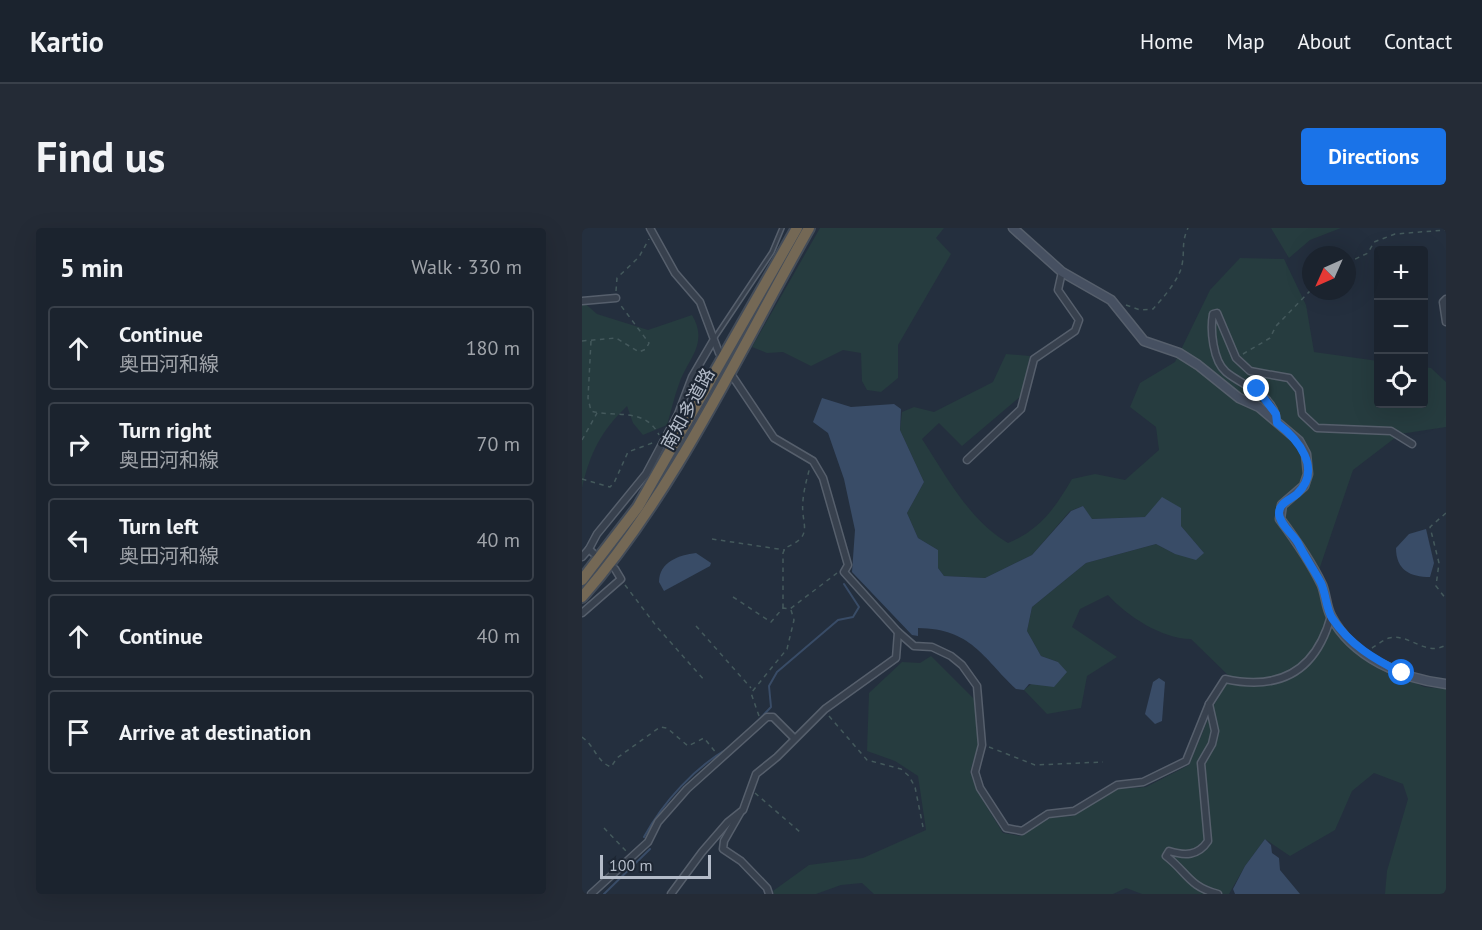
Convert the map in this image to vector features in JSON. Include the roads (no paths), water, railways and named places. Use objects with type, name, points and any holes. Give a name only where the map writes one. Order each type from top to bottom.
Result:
[{"type":"highway","name":"南知多道路","points":[[582,580],[601,558],[644,497],[797,228]]},
{"type":"highway","name":"南知多道路","points":[[582,597],[618,553],[681,456],[808,228]]},
{"type":"main road","points":[[1013,228],[1062,272],[1111,300],[1144,341],[1179,353],[1239,398],[1259,407],[1299,441],[1306,454],[1308,474],[1304,486],[1282,505],[1279,511],[1280,519],[1296,539],[1321,584],[1331,616],[1363,653],[1425,682],[1446,684]]},
{"type":"street","points":[[651,231],[675,273],[700,302],[719,353]]},
{"type":"street","points":[[967,460],[1021,409],[1034,359],[1075,331],[1079,320],[1058,290],[1062,272]]},
{"type":"street","points":[[582,301],[616,297]]},
{"type":"street","points":[[1446,299],[1443,302],[1446,322]]},
{"type":"street","points":[[1277,423],[1276,414],[1257,389],[1226,371],[1217,360],[1213,314],[1217,313],[1236,358],[1250,371],[1289,378],[1299,390],[1302,414],[1317,428],[1392,431],[1412,444]]},
{"type":"street","points":[[582,557],[591,551],[597,534],[646,474],[678,414],[692,377],[713,341]]},
{"type":"street","points":[[733,378],[774,438],[813,461],[823,478],[848,565],[844,572],[898,632],[914,646],[932,647],[951,656],[962,665],[977,686],[982,745],[975,772],[980,788],[1006,828],[1022,831],[1048,814],[1074,811],[1117,785],[1143,782],[1186,761],[1209,704],[1226,679],[1268,683],[1289,678],[1324,641],[1331,616]]},
{"type":"street","points":[[582,613],[621,579],[615,569]]},
{"type":"street","points":[[769,894],[767,888],[741,861],[723,849],[724,841],[740,813],[754,776],[777,757],[824,710],[896,658],[898,632]]},
{"type":"street","points":[[1209,704],[1215,731],[1212,744],[1201,763],[1208,841],[1203,850],[1185,856],[1169,851],[1166,856],[1179,866],[1190,882],[1218,894]]},
{"type":"street","points":[[591,894],[648,842],[658,822],[687,789],[767,717],[773,717],[794,738]]},
{"type":"street","points":[[671,894],[702,852],[728,822],[740,813]]},
{"type":"lane","points":[[713,341],[772,252],[782,228]]},
{"type":"water","points":[[822,398],[851,407],[894,404],[901,409],[900,430],[924,482],[907,513],[918,538],[938,550],[938,568],[944,576],[985,578],[1032,555],[1071,511],[1083,506],[1092,519],[1145,517],[1162,497],[1181,508],[1181,526],[1204,553],[1196,560],[1175,554],[1156,544],[1086,563],[1032,607],[1027,631],[1041,656],[1058,662],[1067,672],[1054,687],[1029,684],[1024,690],[1016,689],[964,639],[951,633],[918,628],[918,636],[912,635],[852,572],[855,530],[844,479],[828,433],[813,422]]},
{"type":"water","points":[[1426,529],[1434,563],[1430,577],[1410,574],[1401,567],[1396,548],[1409,534]]},
{"type":"water","points":[[696,553],[711,563],[710,566],[664,591],[659,582],[662,569],[677,558]]},
{"type":"water","points":[[1159,678],[1165,682],[1162,721],[1155,724],[1145,714],[1153,682]]},
{"type":"water","points":[[1265,839],[1271,845],[1272,853],[1279,858],[1280,870],[1300,894],[1235,894],[1233,889],[1245,866]]},
{"type":"waterway","points":[[754,725],[771,707],[769,686],[777,672],[838,620],[853,617],[859,607],[844,584]]},
{"type":"waterway","points":[[644,837],[670,798],[681,786],[704,765],[730,747]]},
{"type":"waterway","points":[[604,894],[650,849]]}]
